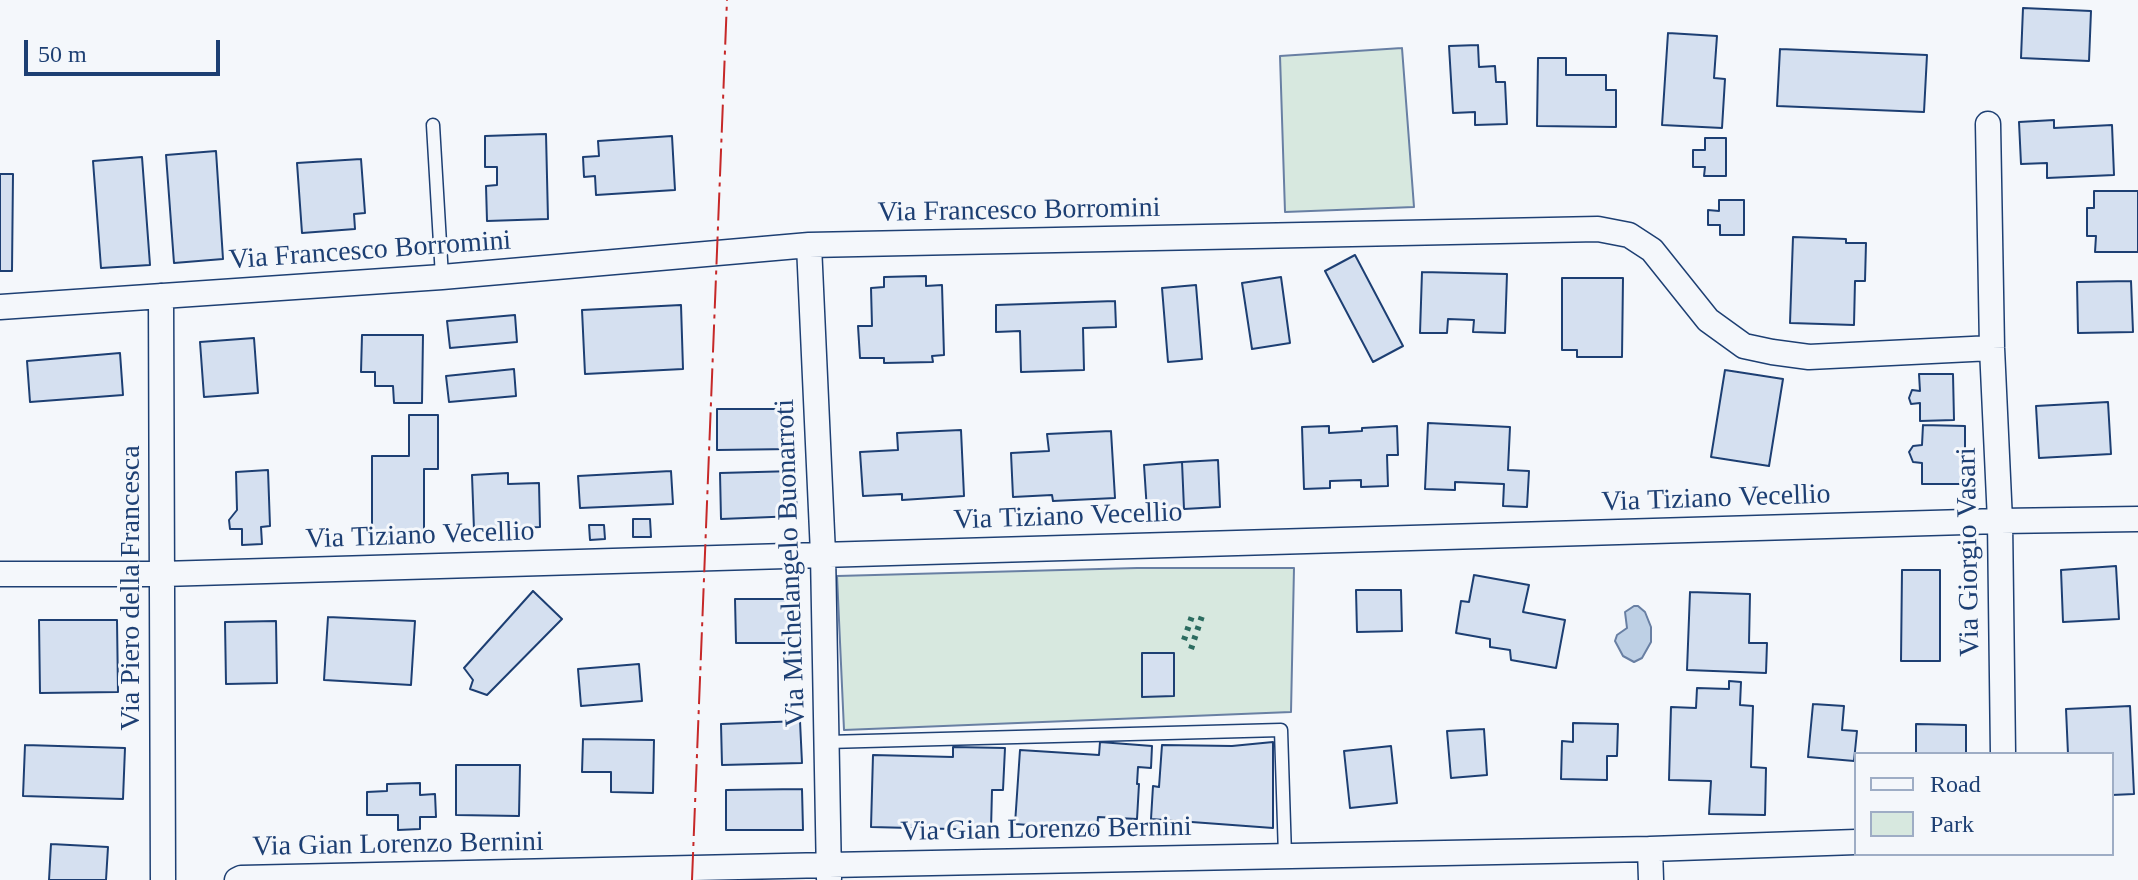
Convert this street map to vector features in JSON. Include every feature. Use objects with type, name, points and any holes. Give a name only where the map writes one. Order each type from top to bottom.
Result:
[{"type":"street","name":"Via Giorgio Vasari","points":[[1988,124],[1992,348],[2000,521],[2003,752]]},
{"type":"street","name":"Via Francesco Borromini","points":[[0,307],[442,277],[809,245],[1598,229],[1629,235],[1652,250],[1708,320],[1744,346],[1809,357],[1992,348]]},
{"type":"street","name":"Via Michelangelo Buonarroti","points":[[809,245],[823,554],[829,872]]},
{"type":"street","name":"Via Piero della Francesca","points":[[161,296],[163,880]]},
{"type":"street","name":"Via Tiziano Vecellio","points":[[0,574],[162,574],[2138,519]]},
{"type":"street","name":"Via Gian Lorenzo Bernini","points":[[237,880],[829,872],[1285,856],[1854,842]]},
{"type":"street","points":[[1650,849],[1651,880]]},
{"type":"lane","points":[[433,125],[442,277]]},
{"type":"lane","points":[[827,742],[1281,730],[1285,856]]},
{"type":"green space","points":[[1402,48],[1414,207],[1285,212],[1280,56]]},
{"type":"green space","points":[[1137,568],[1294,568],[1291,712],[844,730],[837,576]]},
{"type":"water","points":[[1634,606],[1645,612],[1651,627],[1651,642],[1642,658],[1634,662],[1623,656],[1615,641],[1617,635],[1627,628],[1625,612]]},
{"type":"building","points":[[2023,8],[2091,11],[2089,61],[2021,58]]},
{"type":"building","points":[[1668,33],[1717,36],[1714,78],[1725,79],[1722,128],[1662,125]]},
{"type":"building","points":[[1478,45],[1479,67],[1495,66],[1496,82],[1505,82],[1507,124],[1475,125],[1475,112],[1453,113],[1449,46]]},
{"type":"building","points":[[1780,49],[1927,55],[1924,112],[1777,106]]},
{"type":"building","points":[[1538,58],[1566,58],[1566,75],[1606,75],[1606,90],[1616,90],[1616,127],[1537,126]]},
{"type":"building","points":[[2054,120],[2054,128],[2112,125],[2114,175],[2047,178],[2047,163],[2021,164],[2019,122]]},
{"type":"building","points":[[546,134],[548,219],[487,221],[486,186],[497,185],[497,167],[485,167],[485,136]]},
{"type":"building","points":[[672,136],[675,190],[596,195],[595,176],[584,177],[583,157],[599,156],[598,141]]},
{"type":"building","points":[[1705,138],[1726,138],[1726,176],[1704,176],[1705,167],[1693,167],[1693,150],[1705,150]]},
{"type":"building","points":[[216,151],[223,259],[174,263],[166,155]]},
{"type":"building","points":[[142,157],[150,265],[101,268],[93,161]]},
{"type":"building","points":[[361,159],[365,213],[354,214],[355,229],[302,233],[297,163]]},
{"type":"building","points":[[0,174],[13,174],[12,271],[0,271]]},
{"type":"building","points":[[2094,191],[2138,191],[2138,252],[2095,252],[2096,236],[2087,236],[2087,208],[2094,208]]},
{"type":"building","points":[[1719,200],[1744,200],[1744,235],[1720,235],[1720,225],[1708,225],[1708,210],[1719,211]]},
{"type":"building","points":[[1793,237],[1866,243],[1865,281],[1855,281],[1854,325],[1790,323]]},
{"type":"building","points":[[1355,255],[1403,346],[1373,362],[1325,271]]},
{"type":"building","points":[[1422,272],[1507,274],[1505,333],[1473,332],[1474,320],[1448,319],[1447,333],[1420,333]]},
{"type":"building","points":[[926,276],[926,286],[942,285],[944,355],[932,356],[933,362],[884,363],[884,358],[860,358],[858,326],[872,326],[871,288],[884,287],[884,277]]},
{"type":"building","points":[[1281,277],[1290,343],[1252,349],[1242,283]]},
{"type":"building","points":[[1562,278],[1623,278],[1622,357],[1577,357],[1577,350],[1562,350]]},
{"type":"building","points":[[2131,281],[2133,332],[2078,333],[2077,282]]},
{"type":"building","points":[[1196,285],[1202,359],[1168,362],[1162,288]]},
{"type":"building","points":[[1115,301],[1116,327],[1083,328],[1084,370],[1021,372],[1020,331],[996,332],[996,305]]},
{"type":"building","points":[[681,305],[683,369],[585,374],[582,310]]},
{"type":"building","points":[[515,315],[517,342],[450,348],[447,321]]},
{"type":"building","points":[[362,335],[423,335],[422,403],[394,403],[393,386],[375,386],[375,372],[361,372]]},
{"type":"building","points":[[254,338],[258,393],[204,397],[200,342]]},
{"type":"building","points":[[120,353],[123,395],[30,402],[27,361]]},
{"type":"building","points":[[514,369],[516,396],[449,402],[446,376]]},
{"type":"building","points":[[1725,370],[1783,379],[1769,466],[1711,457]]},
{"type":"building","points":[[1919,374],[1953,374],[1954,420],[1920,421],[1920,403],[1911,404],[1909,398],[1912,390],[1920,391]]},
{"type":"building","points":[[2108,402],[2111,454],[2039,458],[2036,406]]},
{"type":"building","points":[[717,409],[792,409],[792,449],[717,450]]},
{"type":"building","points":[[409,415],[438,415],[438,469],[424,469],[424,536],[382,536],[382,531],[372,531],[372,456],[409,456]]},
{"type":"building","points":[[1428,423],[1510,427],[1508,470],[1529,471],[1527,507],[1503,506],[1504,484],[1455,482],[1455,490],[1425,489]]},
{"type":"building","points":[[1923,425],[1965,426],[1965,484],[1922,484],[1922,463],[1913,462],[1909,452],[1913,446],[1922,445]]},
{"type":"building","points":[[1329,426],[1329,433],[1397,426],[1398,455],[1387,455],[1388,486],[1361,487],[1361,480],[1330,481],[1330,488],[1304,489],[1302,427]]},
{"type":"building","points":[[961,430],[964,496],[902,500],[902,494],[863,496],[860,452],[898,450],[897,433]]},
{"type":"building","points":[[1111,431],[1115,498],[1053,501],[1052,495],[1013,497],[1011,453],[1049,451],[1047,434]]},
{"type":"building","points":[[1218,460],[1220,507],[1184,509],[1182,462]]},
{"type":"building","points":[[1182,462],[1184,509],[1147,511],[1144,465]]},
{"type":"building","points":[[268,470],[270,526],[261,527],[262,544],[242,545],[242,529],[230,529],[229,520],[237,510],[236,472]]},
{"type":"building","points":[[671,471],[673,504],[580,508],[578,476]]},
{"type":"building","points":[[795,471],[797,516],[721,519],[720,473]]},
{"type":"building","points":[[508,473],[508,484],[539,483],[540,527],[474,530],[472,475]]},
{"type":"building","points":[[633,519],[650,519],[651,537],[633,537]]},
{"type":"building","points":[[589,525],[604,525],[605,539],[590,540]]},
{"type":"building","points":[[2116,566],[2119,619],[2063,622],[2061,570]]},
{"type":"building","points":[[1902,570],[1940,570],[1940,661],[1901,661]]},
{"type":"building","points":[[1474,575],[1529,585],[1523,612],[1565,620],[1556,668],[1511,660],[1510,650],[1490,647],[1490,639],[1456,633],[1461,601],[1469,602]]},
{"type":"building","points":[[1356,590],[1401,590],[1402,631],[1357,632]]},
{"type":"building","points":[[533,591],[562,619],[487,695],[470,689],[473,680],[464,668]]},
{"type":"building","points":[[1690,592],[1750,594],[1749,643],[1767,643],[1766,673],[1687,670]]},
{"type":"building","points":[[735,599],[791,599],[791,643],[736,643]]},
{"type":"building","points":[[328,617],[415,621],[411,685],[324,680]]},
{"type":"building","points":[[39,620],[117,620],[118,692],[40,693]]},
{"type":"building","points":[[276,621],[277,683],[226,684],[225,622]]},
{"type":"building","points":[[1142,653],[1174,653],[1174,696],[1142,697]]},
{"type":"building","points":[[639,664],[642,701],[581,706],[578,669]]},
{"type":"building","points":[[1729,681],[1741,682],[1740,705],[1753,706],[1751,767],[1766,768],[1765,815],[1709,814],[1711,781],[1669,780],[1671,707],[1696,708],[1697,688],[1729,689]]},
{"type":"building","points":[[1813,704],[1844,706],[1842,730],[1857,731],[1854,761],[1808,757]]},
{"type":"building","points":[[2130,706],[2134,794],[2114,795],[2114,752],[2068,752],[2066,709]]},
{"type":"building","points":[[800,721],[802,763],[722,765],[721,724]]},
{"type":"building","points":[[1573,723],[1618,724],[1617,756],[1607,756],[1607,780],[1561,779],[1562,741],[1573,742]]},
{"type":"building","points":[[1916,724],[1966,725],[1966,752],[1916,752]]},
{"type":"building","points":[[1484,729],[1487,775],[1451,778],[1447,731]]},
{"type":"building","points":[[583,739],[654,740],[653,793],[611,792],[611,772],[582,772]]},
{"type":"building","points":[[1100,742],[1152,746],[1151,768],[1138,767],[1137,819],[1098,817],[1097,830],[1015,824],[1020,750],[1099,755]]},
{"type":"building","points":[[1273,742],[1273,828],[1151,819],[1153,786],[1159,787],[1162,745],[1232,746]]},
{"type":"building","points":[[25,745],[125,748],[123,799],[23,796]]},
{"type":"building","points":[[1391,746],[1397,803],[1350,808],[1344,751]]},
{"type":"building","points":[[953,747],[1005,748],[1003,790],[992,790],[991,830],[871,827],[873,755],[953,757]]},
{"type":"building","points":[[456,765],[520,765],[519,816],[456,815]]},
{"type":"building","points":[[420,783],[420,795],[435,794],[436,817],[420,817],[420,829],[398,830],[398,815],[367,815],[367,792],[387,791],[387,784]]},
{"type":"building","points":[[802,789],[803,830],[726,830],[726,790]]},
{"type":"building","points":[[51,844],[108,847],[106,880],[49,880]]},
{"type":"hedge","points":[[1184,640],[1192,616]]},
{"type":"hedge","points":[[1191,649],[1202,616]]},
{"type":"power","points":[[692,880],[727,0]]}]
